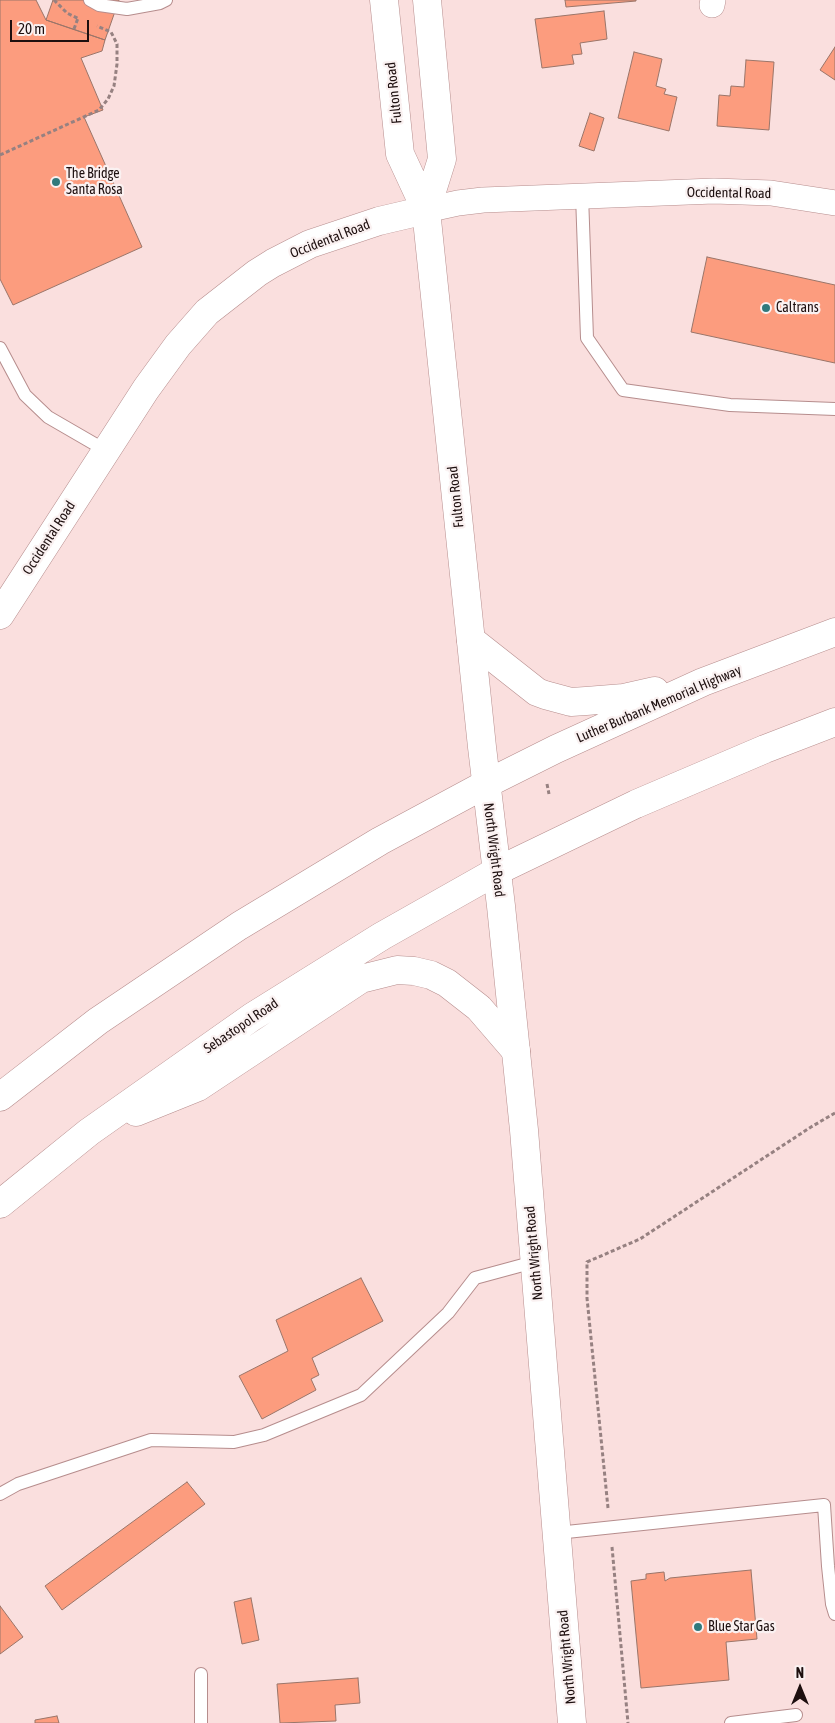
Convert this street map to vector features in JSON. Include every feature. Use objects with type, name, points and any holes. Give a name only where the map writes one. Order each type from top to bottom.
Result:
[{"type":"main road","name":"Fulton Road","points":[[384,0],[400,154],[426,210],[486,784]]},
{"type":"main road","name":"Fulton Road","points":[[426,210],[442,159],[427,0]]},
{"type":"main road","name":"Occidental Road","points":[[0,615],[105,450],[178,345],[207,312],[273,263],[310,244],[378,221],[426,210]]},
{"type":"main road","name":"Luther Burbank Memorial Highway","points":[[486,784],[550,752],[703,682],[835,632]]},
{"type":"main road","points":[[471,640],[537,692],[571,702],[624,698],[703,682]]},
{"type":"main road","points":[[497,871],[636,804],[765,749],[835,722]]},
{"type":"main road","points":[[0,1097],[98,1021],[239,926],[380,841],[486,784]]},
{"type":"main road","name":"North Wright Road","points":[[486,784],[516,1051],[572,1723]]},
{"type":"main road","name":"Sebastopol Road","points":[[0,1204],[89,1132],[252,1017],[382,936],[497,871]]},
{"type":"main road","points":[[89,1132],[198,1087],[361,979],[397,970],[431,975],[448,983],[478,1008],[516,1051]]},
{"type":"street","name":"Occidental Road","points":[[426,210],[483,200],[657,192],[771,193],[835,202]]},
{"type":"lane","points":[[90,0],[99,4],[127,9],[160,3],[166,0]]},
{"type":"lane","points":[[582,195],[587,338],[622,390],[730,405],[835,409]]},
{"type":"lane","points":[[0,348],[25,395],[48,417],[105,450]]},
{"type":"lane","points":[[0,1494],[18,1484],[151,1440],[234,1442],[264,1435],[362,1395],[448,1313],[475,1278],[534,1262]]},
{"type":"lane","points":[[557,1533],[824,1505],[828,1566],[832,1604],[835,1614]]},
{"type":"lane","points":[[201,1674],[201,1723]]},
{"type":"lane","points":[[731,1723],[796,1715]]},
{"type":"path","points":[[54,0],[67,13],[86,22]]},
{"type":"path","points":[[0,155],[99,110],[108,99],[114,86],[116,44],[111,32],[94,25]]},
{"type":"path","points":[[547,784],[549,794]]},
{"type":"path","points":[[587,1298],[587,1262],[640,1239],[835,1113]]},
{"type":"building","name":"The Bridge Santa Rosa","points":[[0,0],[36,0],[46,20],[105,40],[102,51],[81,58],[103,110],[84,117],[142,247],[13,305],[0,279]]},
{"type":"building","points":[[53,0],[119,0],[105,40],[46,20]]},
{"type":"building","points":[[565,0],[636,0],[636,1],[566,7]]},
{"type":"building","points":[[604,11],[607,39],[580,43],[582,54],[572,55],[574,64],[542,68],[535,19]]},
{"type":"building","points":[[835,47],[835,80],[820,70]]},
{"type":"building","points":[[634,52],[662,59],[656,86],[666,89],[664,94],[677,97],[669,131],[618,118]]},
{"type":"building","points":[[746,60],[774,62],[769,130],[717,126],[719,95],[730,96],[731,86],[744,87]]},
{"type":"building","points":[[590,113],[604,118],[594,151],[579,146]]},
{"type":"building","name":"Caltrans","points":[[707,257],[835,285],[835,363],[691,332]]},
{"type":"building","points":[[361,1278],[383,1321],[312,1358],[319,1375],[311,1379],[316,1390],[262,1419],[239,1376],[288,1351],[276,1320]]},
{"type":"building","points":[[187,1482],[205,1504],[62,1610],[45,1586]]},
{"type":"building","points":[[751,1570],[757,1639],[726,1642],[729,1680],[641,1688],[631,1581],[646,1579],[646,1574],[664,1572],[665,1581],[670,1578]]},
{"type":"building","points":[[251,1598],[259,1640],[242,1644],[234,1602]]},
{"type":"building","points":[[0,1606],[23,1637],[0,1654]]},
{"type":"building","points":[[358,1678],[360,1703],[335,1705],[336,1721],[280,1723],[277,1684]]},
{"type":"building","points":[[57,1716],[59,1723],[35,1723],[35,1720]]},
{"type":"place","name":"The Bridge Santa Rosa","points":[[56,182]]},
{"type":"place","name":"Caltrans","points":[[766,308]]},
{"type":"place","name":"Blue Star Gas","points":[[698,1627]]}]
